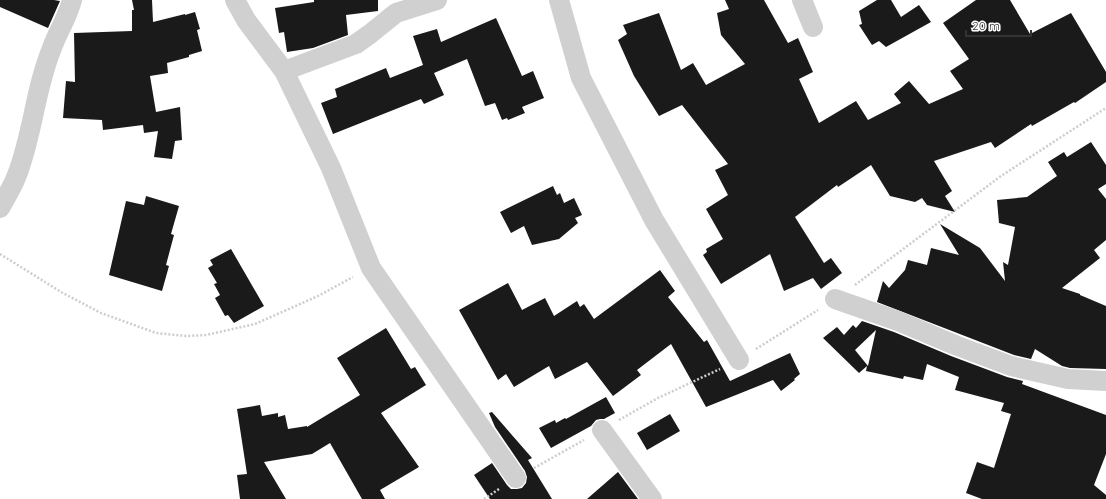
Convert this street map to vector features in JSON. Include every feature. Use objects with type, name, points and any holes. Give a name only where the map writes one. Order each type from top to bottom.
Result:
[{"type":"street","points":[[0,208],[17,176],[35,104],[52,48],[68,15],[72,0]]},
{"type":"street","points":[[235,0],[246,20],[284,71],[331,168],[371,268],[516,478]]},
{"type":"street","points":[[284,71],[356,44],[370,34],[394,7],[437,0]]},
{"type":"street","points":[[559,0],[581,78],[654,220],[739,360]]},
{"type":"street","points":[[802,0],[813,27]]},
{"type":"street","points":[[835,299],[898,321],[955,345],[1011,366],[1068,379],[1106,380]]},
{"type":"street","points":[[602,430],[652,499]]},
{"type":"path","points":[[484,499],[516,478],[658,398],[739,360],[835,299],[1001,176],[1106,108]]},
{"type":"path","points":[[0,254],[61,292],[101,312],[156,333],[186,336],[206,335],[255,324],[318,296],[371,268]]},
{"type":"building","points":[[0,0],[60,1],[48,28],[0,7]]},
{"type":"building","points":[[132,0],[152,0],[153,22],[195,12],[200,29],[197,30],[202,51],[189,55],[189,57],[167,63],[168,73],[150,76],[156,112],[180,107],[182,140],[175,141],[172,159],[154,157],[158,131],[144,133],[143,125],[103,130],[102,120],[63,118],[66,81],[75,82],[74,33],[132,31],[132,10],[134,10]]},
{"type":"building","points":[[314,0],[378,0],[378,11],[346,15],[348,35],[313,48],[287,52],[284,32],[279,33],[275,8],[314,2]]},
{"type":"building","points":[[725,0],[764,0],[788,43],[798,38],[813,72],[799,79],[819,123],[856,101],[868,120],[901,103],[894,94],[909,81],[929,104],[963,89],[950,71],[969,59],[943,23],[976,0],[1010,0],[1030,34],[1071,13],[1106,72],[1106,82],[1075,103],[1074,102],[1032,126],[1031,124],[995,148],[991,142],[934,161],[952,191],[945,196],[955,212],[927,205],[922,198],[915,202],[890,196],[871,165],[838,187],[837,185],[795,217],[824,263],[831,258],[842,273],[821,289],[813,278],[784,291],[770,254],[721,284],[703,255],[707,252],[706,249],[723,239],[706,209],[728,195],[715,170],[728,164],[682,105],[659,116],[634,76],[618,40],[627,34],[623,25],[659,13],[681,70],[693,63],[706,85],[745,64],[721,35],[717,13],[729,9]]},
{"type":"building","points":[[877,0],[891,0],[901,17],[919,5],[931,22],[886,47],[879,41],[872,45],[859,25],[862,24],[859,11]]},
{"type":"building","points":[[496,18],[522,76],[533,71],[544,98],[522,107],[525,113],[508,120],[507,118],[502,120],[495,103],[485,106],[467,59],[434,73],[444,95],[424,104],[421,99],[333,134],[321,103],[337,97],[335,89],[386,68],[390,78],[423,65],[413,36],[437,29],[441,42]]},
{"type":"building","points":[[1091,142],[1106,165],[1106,184],[1098,189],[1106,199],[1106,240],[1094,250],[1100,258],[1062,288],[1080,294],[1106,306],[1106,369],[1070,368],[1062,366],[1035,349],[1031,359],[1014,355],[877,302],[883,281],[889,288],[905,270],[908,260],[927,265],[931,248],[959,255],[940,224],[980,248],[1005,281],[1003,262],[1008,265],[1015,227],[999,223],[997,200],[1027,197],[1057,176],[1048,162],[1064,152],[1067,157]]},
{"type":"building","points":[[553,186],[557,195],[560,193],[564,203],[574,198],[582,215],[575,218],[578,223],[559,239],[532,245],[524,226],[511,233],[500,212]]},
{"type":"building","points":[[146,196],[179,206],[171,234],[174,235],[166,265],[169,266],[162,291],[109,275],[126,201],[144,205]]},
{"type":"building","points":[[231,249],[264,306],[234,323],[228,315],[225,316],[215,298],[220,295],[214,284],[217,283],[208,268],[213,265],[210,260]]},
{"type":"building","points":[[660,270],[675,291],[668,297],[704,342],[707,340],[730,381],[790,353],[800,374],[781,391],[773,380],[706,407],[671,344],[637,370],[641,375],[613,396],[587,362],[555,379],[549,366],[514,387],[506,374],[498,380],[459,310],[508,283],[522,310],[545,298],[554,316],[577,301],[580,307],[584,304],[594,319]]},
{"type":"building","points":[[862,321],[894,332],[951,356],[1007,377],[1023,381],[1022,384],[1106,415],[1106,454],[1094,485],[1106,495],[1106,499],[982,499],[966,493],[977,462],[994,468],[1011,414],[1001,411],[1004,403],[955,390],[959,377],[927,364],[923,380],[904,376],[903,379],[866,371],[867,366],[859,373],[823,338],[837,327],[844,335],[853,325],[856,328]],"holes":[[[876,330],[868,366],[855,350]]]},
{"type":"building","points":[[386,328],[411,369],[415,367],[426,385],[381,413],[419,467],[380,490],[385,499],[362,499],[330,443],[312,454],[264,462],[286,499],[240,499],[237,475],[247,474],[237,409],[260,405],[262,416],[278,413],[278,417],[285,415],[288,429],[307,427],[360,395],[337,358]]},
{"type":"building","points":[[606,397],[615,413],[604,419],[596,420],[591,426],[551,448],[539,428],[555,420],[556,423],[565,418],[566,419]]},
{"type":"building","points":[[492,412],[532,458],[528,460],[552,499],[490,499],[474,475],[492,463],[511,489],[522,488],[526,483],[527,477],[525,471],[495,427],[489,413]]},
{"type":"building","points":[[670,414],[680,431],[647,450],[637,433]]},
{"type":"building","points":[[618,472],[638,499],[587,499]]}]
